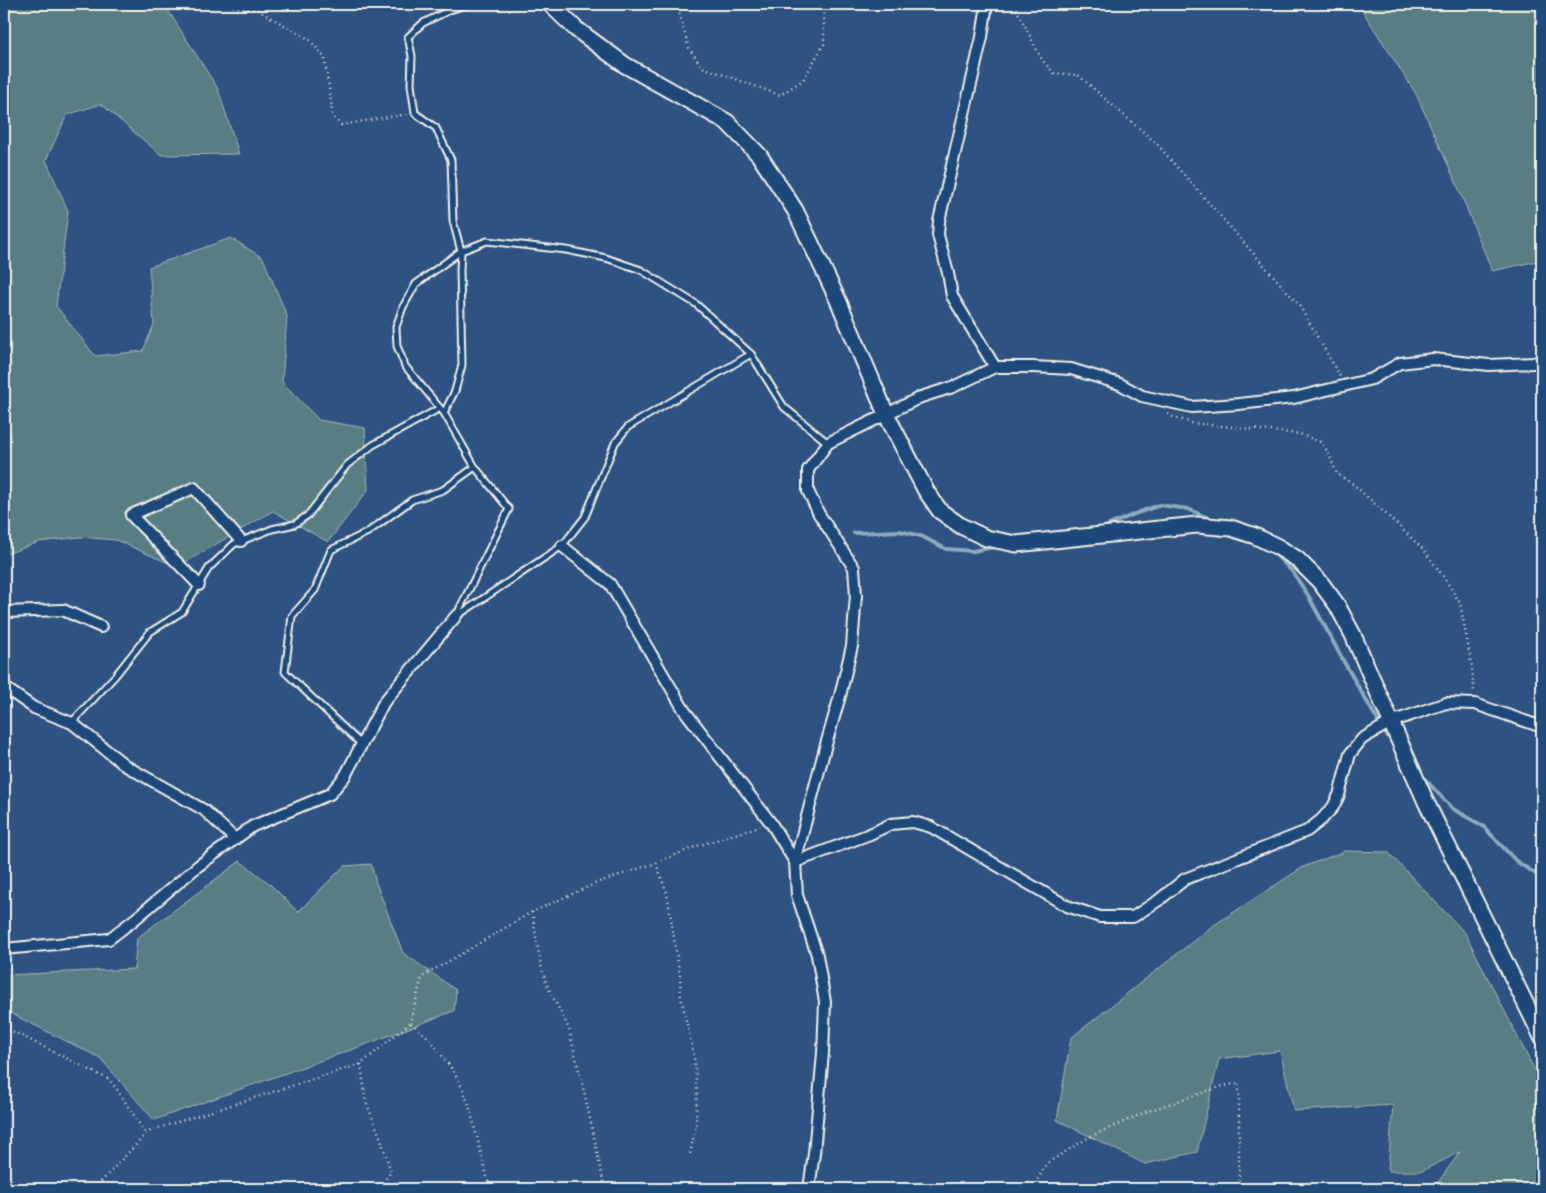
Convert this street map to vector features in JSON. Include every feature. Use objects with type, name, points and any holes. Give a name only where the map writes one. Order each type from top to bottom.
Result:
[{"type":"street","points":[[550,4],[576,29],[625,66],[727,122],[759,155],[796,210],[838,300],[886,414],[926,491],[940,511],[961,526],[986,538],[1016,544],[1197,525],[1231,528],[1255,536],[1278,547],[1297,559],[1320,582],[1337,605],[1353,635],[1426,802],[1542,1037]]},
{"type":"street","points":[[988,4],[939,221],[938,235],[952,296],[995,367]]},
{"type":"street","points":[[808,1189],[814,1153],[825,1002],[818,955],[797,895],[795,862],[852,646],[856,595],[854,568],[819,514],[808,491],[808,470],[828,443],[921,397],[953,387],[995,367],[1071,369],[1120,384],[1142,396],[1192,407],[1294,398],[1372,379],[1400,363],[1433,359],[1489,365],[1542,361]]},
{"type":"street","points":[[199,585],[131,514],[194,488],[241,542]]},
{"type":"street","points":[[562,546],[610,584],[684,710],[771,823],[795,862]]},
{"type":"street","points":[[4,612],[63,610],[101,627]]},
{"type":"street","points":[[4,949],[109,939],[253,826],[330,794],[345,776],[384,702],[456,616]]},
{"type":"street","points":[[4,686],[34,708],[72,723],[126,766],[204,810],[235,839]]},
{"type":"street","points":[[795,862],[870,834],[891,824],[913,822],[931,827],[1067,906],[1100,917],[1133,917],[1159,900],[1185,879],[1307,831],[1334,807],[1340,795],[1350,754],[1362,739],[1391,722],[1446,703],[1475,704],[1542,727]]},
{"type":"lane","points":[[444,413],[455,391],[462,365],[461,251],[453,221],[450,160],[436,128],[415,113],[410,85],[412,56],[408,37],[423,23],[468,4]]},
{"type":"lane","points":[[456,616],[509,509],[474,467],[444,413],[405,366],[397,346],[396,327],[403,307],[416,284],[461,251],[487,242],[522,245],[566,250],[606,258],[641,270],[696,304],[751,354],[784,407],[828,443]]},
{"type":"lane","points":[[456,616],[562,546],[585,516],[614,443],[628,427],[751,354]]},
{"type":"lane","points":[[72,723],[115,676],[150,632],[182,612],[209,568],[234,544],[302,520],[308,515],[347,464],[373,445],[440,408]]},
{"type":"lane","points":[[362,745],[286,672],[292,616],[315,590],[331,550],[368,532],[412,500],[443,490],[474,467]]},
{"type":"path","points":[[218,4],[257,10],[309,39],[326,58],[326,76],[332,96],[332,116],[341,125],[415,113]]},
{"type":"path","points":[[677,4],[689,48],[702,67],[780,95],[803,80],[824,44],[824,12],[828,4]]},
{"type":"path","points":[[1014,4],[1042,60],[1054,73],[1078,75],[1156,143],[1299,305],[1346,386]]},
{"type":"path","points":[[1165,412],[1173,418],[1192,423],[1300,434],[1320,442],[1328,452],[1337,474],[1354,484],[1424,550],[1460,603],[1472,667],[1475,704]]},
{"type":"path","points":[[94,1189],[152,1130],[361,1064],[410,1023],[422,977],[532,912],[598,882],[656,863],[697,846],[771,823]]},
{"type":"path","points":[[656,863],[667,893],[680,976],[681,997],[694,1056],[697,1090],[696,1125],[690,1154]]},
{"type":"path","points":[[532,912],[541,966],[547,985],[569,1029],[605,1189]]},
{"type":"path","points":[[410,1023],[428,1038],[452,1069],[462,1087],[470,1106],[490,1189]]},
{"type":"path","points":[[4,1027],[108,1079],[146,1134]]},
{"type":"path","points":[[361,1064],[366,1102],[381,1139],[391,1172],[378,1189]]},
{"type":"path","points":[[1036,1189],[1036,1182],[1047,1163],[1092,1136],[1151,1110],[1223,1086],[1239,1083],[1239,1189]]},
{"type":"path","points":[[4,1173],[21,1189]]},
{"type":"green space","points":[[4,4],[164,4],[218,89],[239,154],[161,155],[101,104],[67,115],[46,160],[68,211],[56,306],[95,356],[143,351],[154,324],[149,267],[231,238],[263,258],[287,316],[282,382],[319,420],[365,428],[368,490],[328,542],[273,511],[177,567],[116,540],[79,537],[39,542],[4,555]]},
{"type":"green space","points":[[1358,4],[1542,4],[1542,260],[1492,271],[1458,187],[1416,94]]},
{"type":"green space","points":[[1345,851],[1388,852],[1465,933],[1542,1085],[1542,1189],[1433,1189],[1460,1152],[1422,1171],[1388,1171],[1393,1105],[1294,1111],[1280,1051],[1219,1059],[1197,1152],[1145,1164],[1057,1120],[1071,1038],[1211,927],[1303,867]]},
{"type":"green space","points":[[240,861],[270,884],[298,912],[344,866],[371,864],[376,883],[403,953],[456,990],[454,1011],[154,1120],[100,1058],[4,1010],[4,975],[134,969],[137,938]]},
{"type":"waterway","points":[[1102,528],[1160,505],[1188,509],[1215,521]]},
{"type":"waterway","points":[[854,533],[900,531],[921,536],[946,549],[973,551],[1000,546]]},
{"type":"waterway","points":[[1272,551],[1292,571],[1309,597],[1344,662],[1393,743]]},
{"type":"waterway","points":[[1421,775],[1453,809],[1483,826],[1516,861],[1542,878]]}]
